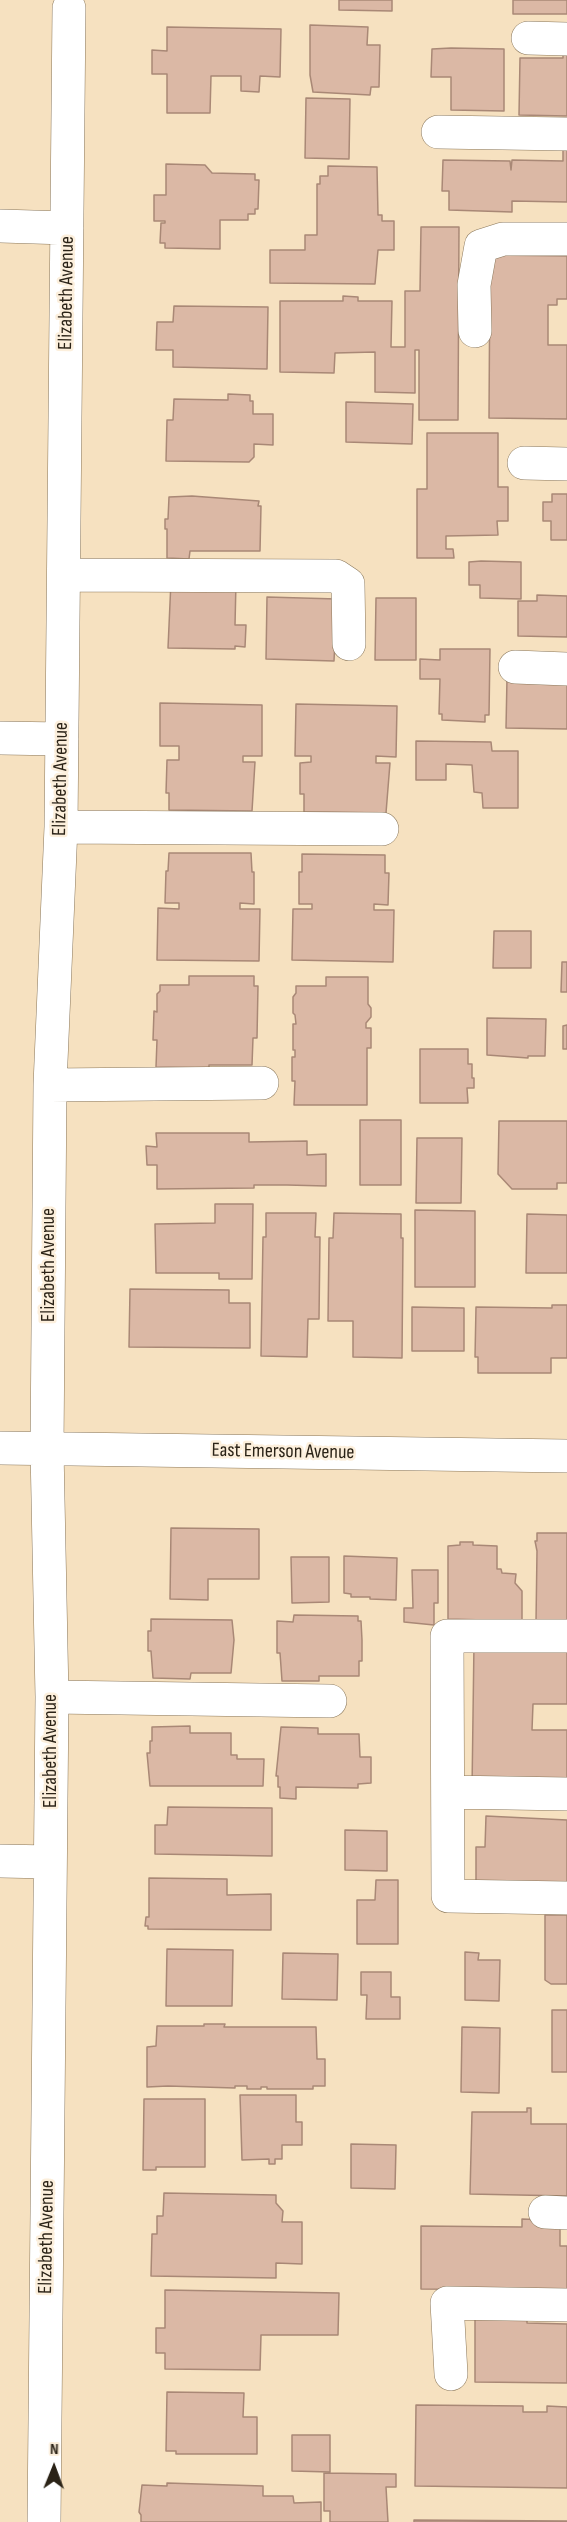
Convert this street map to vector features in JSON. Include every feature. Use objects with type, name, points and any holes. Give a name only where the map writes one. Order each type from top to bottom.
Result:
[{"type":"street","name":"Elizabeth Avenue","points":[[44,2522],[52,1697],[47,1449],[50,1085],[61,827],[69,8]]},
{"type":"street","points":[[528,38],[567,39]]},
{"type":"street","points":[[438,132],[567,134]]},
{"type":"street","points":[[0,226],[67,228]]},
{"type":"street","points":[[475,331],[474,285],[481,246],[503,239],[567,239]]},
{"type":"street","points":[[524,463],[567,464]]},
{"type":"street","points":[[63,574],[336,576],[348,584],[349,644]]},
{"type":"street","points":[[515,667],[567,669]]},
{"type":"street","points":[[0,738],[62,739]]},
{"type":"street","points":[[61,827],[382,829]]},
{"type":"street","points":[[50,1085],[262,1083]]},
{"type":"street","name":"East Emerson Avenue","points":[[0,1448],[567,1456]]},
{"type":"street","points":[[567,1636],[447,1636],[448,1896],[567,1898]]},
{"type":"street","points":[[52,1697],[330,1701]]},
{"type":"street","points":[[449,1792],[567,1794]]},
{"type":"street","points":[[0,1861],[50,1862]]},
{"type":"street","points":[[451,2374],[447,2303],[567,2305]]},
{"type":"building","points":[[339,0],[392,0],[392,11],[339,10]]},
{"type":"building","points":[[513,0],[567,0],[567,14],[513,14]]},
{"type":"building","points":[[310,25],[368,27],[367,45],[380,45],[379,87],[371,87],[370,95],[313,92],[310,75]]},
{"type":"building","points":[[167,27],[281,29],[280,77],[260,76],[259,92],[241,91],[241,76],[211,76],[210,113],[167,113],[167,74],[152,74],[152,50],[167,51]]},
{"type":"building","points":[[432,49],[504,49],[504,111],[451,110],[451,77],[431,77]]},
{"type":"building","points":[[563,53],[567,53],[567,116],[519,115],[520,58],[563,58]]},
{"type":"building","points":[[306,98],[350,99],[349,159],[305,158]]},
{"type":"building","points":[[563,144],[567,145],[567,202],[512,201],[512,212],[449,210],[449,191],[442,191],[443,160],[510,161],[511,170],[512,160],[563,161]]},
{"type":"building","points":[[166,164],[205,165],[212,173],[255,174],[255,180],[259,180],[258,209],[255,209],[255,214],[248,214],[248,220],[220,220],[220,249],[165,248],[165,243],[160,243],[161,223],[165,221],[154,221],[154,195],[166,195]]},
{"type":"building","points":[[328,166],[377,167],[378,215],[382,215],[382,221],[394,221],[394,250],[378,250],[375,284],[270,283],[270,250],[305,250],[305,235],[317,235],[317,184],[320,184],[320,176],[328,176]]},
{"type":"building","points":[[421,227],[459,227],[458,420],[419,420],[419,350],[415,350],[415,393],[375,392],[375,352],[335,353],[334,373],[280,372],[280,301],[343,301],[343,296],[358,297],[358,301],[392,301],[391,347],[405,347],[405,291],[420,291]]},
{"type":"building","points":[[490,255],[567,256],[567,299],[557,299],[557,305],[548,305],[548,345],[567,345],[567,419],[489,418]]},
{"type":"building","points":[[174,306],[268,307],[267,369],[173,367],[173,350],[156,350],[157,322],[173,322]]},
{"type":"building","points":[[228,394],[250,395],[250,401],[253,401],[253,414],[273,414],[273,445],[254,444],[254,457],[249,462],[166,461],[167,420],[173,420],[174,399],[228,400]]},
{"type":"building","points":[[346,402],[413,404],[412,444],[346,442]]},
{"type":"building","points":[[427,433],[498,433],[498,487],[508,487],[508,521],[497,521],[498,535],[446,536],[446,549],[453,549],[454,558],[417,558],[417,489],[427,489]]},
{"type":"building","points":[[552,494],[567,494],[567,540],[551,540],[551,521],[543,521],[543,502],[552,502]]},
{"type":"building","points":[[192,496],[259,501],[258,506],[261,506],[260,551],[190,551],[189,559],[167,558],[165,519],[168,519],[169,497]]},
{"type":"building","points":[[469,562],[521,562],[521,599],[480,598],[480,585],[469,585]]},
{"type":"building","points":[[171,581],[236,582],[235,625],[246,625],[245,647],[235,646],[235,649],[168,648]]},
{"type":"building","points":[[537,595],[567,596],[567,637],[518,636],[518,601],[537,601]]},
{"type":"building","points":[[267,597],[337,599],[334,661],[266,659]]},
{"type":"building","points":[[376,598],[416,598],[416,660],[375,660]]},
{"type":"building","points":[[440,649],[490,649],[489,715],[485,715],[485,722],[442,720],[442,714],[439,714],[440,679],[420,679],[420,659],[440,660]]},
{"type":"building","points":[[507,678],[567,683],[567,729],[506,728]]},
{"type":"building","points":[[160,703],[262,705],[262,756],[243,756],[243,762],[255,762],[252,811],[169,810],[169,793],[166,793],[167,760],[179,760],[179,746],[160,746]]},
{"type":"building","points":[[296,704],[397,706],[396,757],[376,756],[376,763],[390,763],[386,813],[304,812],[304,794],[300,794],[300,763],[311,762],[311,756],[295,756]]},
{"type":"building","points":[[416,741],[491,742],[492,751],[518,751],[518,808],[483,808],[482,793],[474,792],[472,765],[446,764],[446,780],[416,780]]},
{"type":"building","points":[[169,853],[251,853],[252,872],[254,872],[254,904],[240,903],[240,909],[260,909],[259,961],[157,960],[158,908],[179,909],[179,903],[165,903]]},
{"type":"building","points":[[302,854],[385,855],[385,873],[389,873],[388,905],[374,904],[374,910],[394,910],[393,962],[292,960],[293,909],[312,909],[312,904],[299,904],[299,872],[302,872]]},
{"type":"building","points":[[494,931],[531,931],[531,968],[493,968]]},
{"type":"building","points":[[562,962],[567,962],[567,992],[561,992]]},
{"type":"building","points":[[189,976],[254,976],[254,986],[258,986],[257,1038],[253,1038],[252,1065],[209,1065],[209,1068],[156,1067],[157,1040],[153,1040],[154,1011],[157,1012],[157,994],[160,991],[160,985],[189,985]]},
{"type":"building","points":[[326,977],[368,977],[368,1004],[371,1008],[371,1017],[366,1023],[366,1028],[371,1028],[371,1048],[367,1048],[367,1105],[294,1105],[295,1081],[292,1081],[292,1057],[295,1057],[293,1024],[296,1024],[293,997],[296,993],[296,986],[326,986]]},
{"type":"building","points":[[487,1018],[546,1019],[545,1056],[528,1056],[528,1058],[487,1055]]},
{"type":"building","points":[[567,1025],[567,1049],[563,1049],[563,1026]]},
{"type":"building","points":[[420,1049],[468,1049],[468,1064],[472,1064],[474,1088],[467,1088],[468,1103],[420,1103]]},
{"type":"building","points":[[360,1120],[401,1120],[401,1185],[360,1185]]},
{"type":"building","points":[[499,1121],[567,1121],[567,1183],[557,1183],[557,1189],[512,1189],[498,1174]]},
{"type":"building","points":[[156,1133],[249,1133],[249,1142],[307,1141],[307,1155],[326,1154],[326,1186],[254,1185],[254,1188],[157,1189],[157,1165],[147,1165],[146,1146],[157,1147]]},
{"type":"building","points":[[417,1138],[462,1138],[461,1203],[416,1203]]},
{"type":"building","points":[[215,1204],[253,1204],[252,1279],[219,1279],[219,1273],[156,1273],[155,1224],[215,1223]]},
{"type":"building","points":[[415,1210],[475,1211],[475,1287],[415,1287]]},
{"type":"building","points":[[266,1213],[316,1213],[315,1237],[320,1237],[319,1319],[308,1319],[307,1357],[261,1356],[263,1237],[266,1237]]},
{"type":"building","points":[[334,1213],[401,1214],[401,1238],[403,1238],[402,1358],[353,1357],[353,1321],[328,1321],[329,1238],[333,1238]]},
{"type":"building","points":[[527,1214],[567,1215],[567,1273],[526,1273]]},
{"type":"building","points":[[130,1289],[229,1290],[229,1303],[250,1303],[250,1348],[129,1347]]},
{"type":"building","points":[[552,1305],[567,1305],[567,1358],[551,1358],[551,1373],[478,1373],[478,1357],[475,1357],[476,1307],[552,1308]]},
{"type":"building","points":[[412,1307],[464,1308],[464,1351],[412,1351]]},
{"type":"building","points":[[171,1528],[259,1529],[259,1579],[208,1579],[208,1600],[170,1599]]},
{"type":"building","points":[[537,1533],[567,1533],[567,1628],[536,1622],[537,1551],[535,1541],[537,1541]]},
{"type":"building","points":[[460,1542],[497,1546],[497,1569],[501,1569],[502,1573],[516,1574],[515,1583],[522,1591],[522,1621],[448,1619],[448,1546],[460,1545]]},
{"type":"building","points":[[344,1556],[397,1558],[396,1600],[351,1597],[351,1594],[344,1593]]},
{"type":"building","points":[[291,1557],[329,1557],[329,1602],[292,1603]]},
{"type":"building","points":[[412,1570],[438,1570],[438,1603],[434,1603],[434,1625],[404,1622],[404,1608],[413,1608]]},
{"type":"building","points":[[294,1615],[358,1616],[358,1621],[361,1621],[362,1640],[359,1676],[319,1676],[319,1681],[282,1681],[280,1653],[277,1653],[277,1621],[293,1622]]},
{"type":"building","points":[[151,1619],[232,1620],[234,1640],[231,1673],[191,1673],[190,1679],[153,1678],[151,1651],[148,1651],[148,1631],[151,1631]]},
{"type":"building","points":[[474,1643],[567,1644],[567,1704],[533,1704],[532,1730],[567,1730],[567,1790],[472,1789]]},
{"type":"building","points":[[190,1726],[190,1733],[231,1733],[231,1755],[237,1755],[237,1759],[264,1759],[263,1786],[150,1786],[147,1753],[150,1753],[152,1727]]},
{"type":"building","points":[[281,1727],[318,1728],[318,1734],[359,1734],[360,1757],[371,1757],[371,1783],[358,1784],[358,1788],[296,1787],[296,1799],[280,1798],[278,1776],[276,1776]]},
{"type":"building","points":[[168,1807],[272,1808],[272,1856],[155,1854],[155,1825],[167,1825]]},
{"type":"building","points":[[486,1816],[567,1820],[567,1894],[476,1893],[476,1847],[485,1847]]},
{"type":"building","points":[[345,1830],[387,1831],[387,1871],[345,1870]]},
{"type":"building","points":[[149,1878],[227,1879],[227,1895],[271,1894],[271,1930],[148,1929],[148,1926],[145,1926],[146,1917],[149,1917]]},
{"type":"building","points":[[376,1880],[398,1880],[398,1944],[357,1944],[357,1900],[375,1900]]},
{"type":"building","points":[[545,1915],[567,1915],[567,1984],[551,1984],[545,1980]]},
{"type":"building","points":[[167,1949],[233,1950],[232,2006],[166,2006]]},
{"type":"building","points":[[465,1952],[479,1953],[478,1960],[500,1960],[499,2001],[465,2000]]},
{"type":"building","points":[[283,1953],[338,1954],[337,2000],[282,1999]]},
{"type":"building","points":[[361,1972],[391,1972],[391,1997],[400,1997],[400,2019],[366,2019],[367,1995],[361,1995]]},
{"type":"building","points":[[552,2010],[567,2010],[567,2072],[552,2072]]},
{"type":"building","points":[[204,2024],[225,2024],[224,2027],[316,2027],[317,2059],[325,2059],[325,2086],[313,2086],[313,2089],[261,2087],[261,2089],[247,2089],[247,2086],[235,2086],[235,2088],[147,2087],[147,2047],[156,2046],[157,2026],[204,2026]]},
{"type":"building","points":[[462,2027],[500,2028],[499,2093],[461,2092]]},
{"type":"building","points":[[240,2095],[296,2095],[296,2122],[302,2122],[302,2145],[282,2145],[282,2159],[275,2159],[275,2164],[269,2164],[269,2159],[242,2160]]},
{"type":"building","points":[[144,2099],[205,2099],[205,2167],[156,2167],[156,2170],[143,2170]]},
{"type":"building","points":[[527,2108],[531,2108],[531,2124],[567,2124],[567,2196],[470,2194],[472,2112],[527,2112]]},
{"type":"building","points":[[351,2144],[396,2145],[395,2189],[351,2188]]},
{"type":"building","points":[[164,2193],[276,2195],[276,2203],[283,2211],[282,2222],[302,2222],[302,2264],[276,2263],[276,2278],[151,2276],[152,2234],[157,2234],[157,2216],[163,2216]]},
{"type":"building","points":[[522,2219],[546,2220],[560,2228],[560,2246],[567,2246],[567,2290],[421,2289],[421,2226],[522,2227]]},
{"type":"building","points":[[165,2290],[339,2293],[338,2335],[261,2335],[260,2370],[165,2369],[165,2353],[156,2353],[156,2328],[165,2328]]},
{"type":"building","points":[[475,2311],[527,2311],[527,2323],[567,2324],[567,2383],[475,2382]]},
{"type":"building","points":[[167,2392],[244,2393],[243,2417],[257,2417],[257,2454],[176,2454],[176,2451],[166,2451]]},
{"type":"building","points":[[416,2405],[523,2406],[523,2412],[547,2412],[547,2406],[567,2407],[567,2488],[415,2486]]},
{"type":"building","points":[[292,2435],[330,2435],[330,2472],[292,2471]]},
{"type":"building","points":[[324,2473],[396,2474],[396,2487],[386,2487],[388,2522],[330,2522],[330,2511],[324,2511]]},
{"type":"building","points":[[167,2483],[263,2486],[263,2496],[293,2496],[294,2503],[321,2502],[321,2522],[141,2522],[139,2512],[142,2485],[167,2486]]},
{"type":"building","points":[[414,2520],[567,2521],[567,2522],[414,2522]]}]
